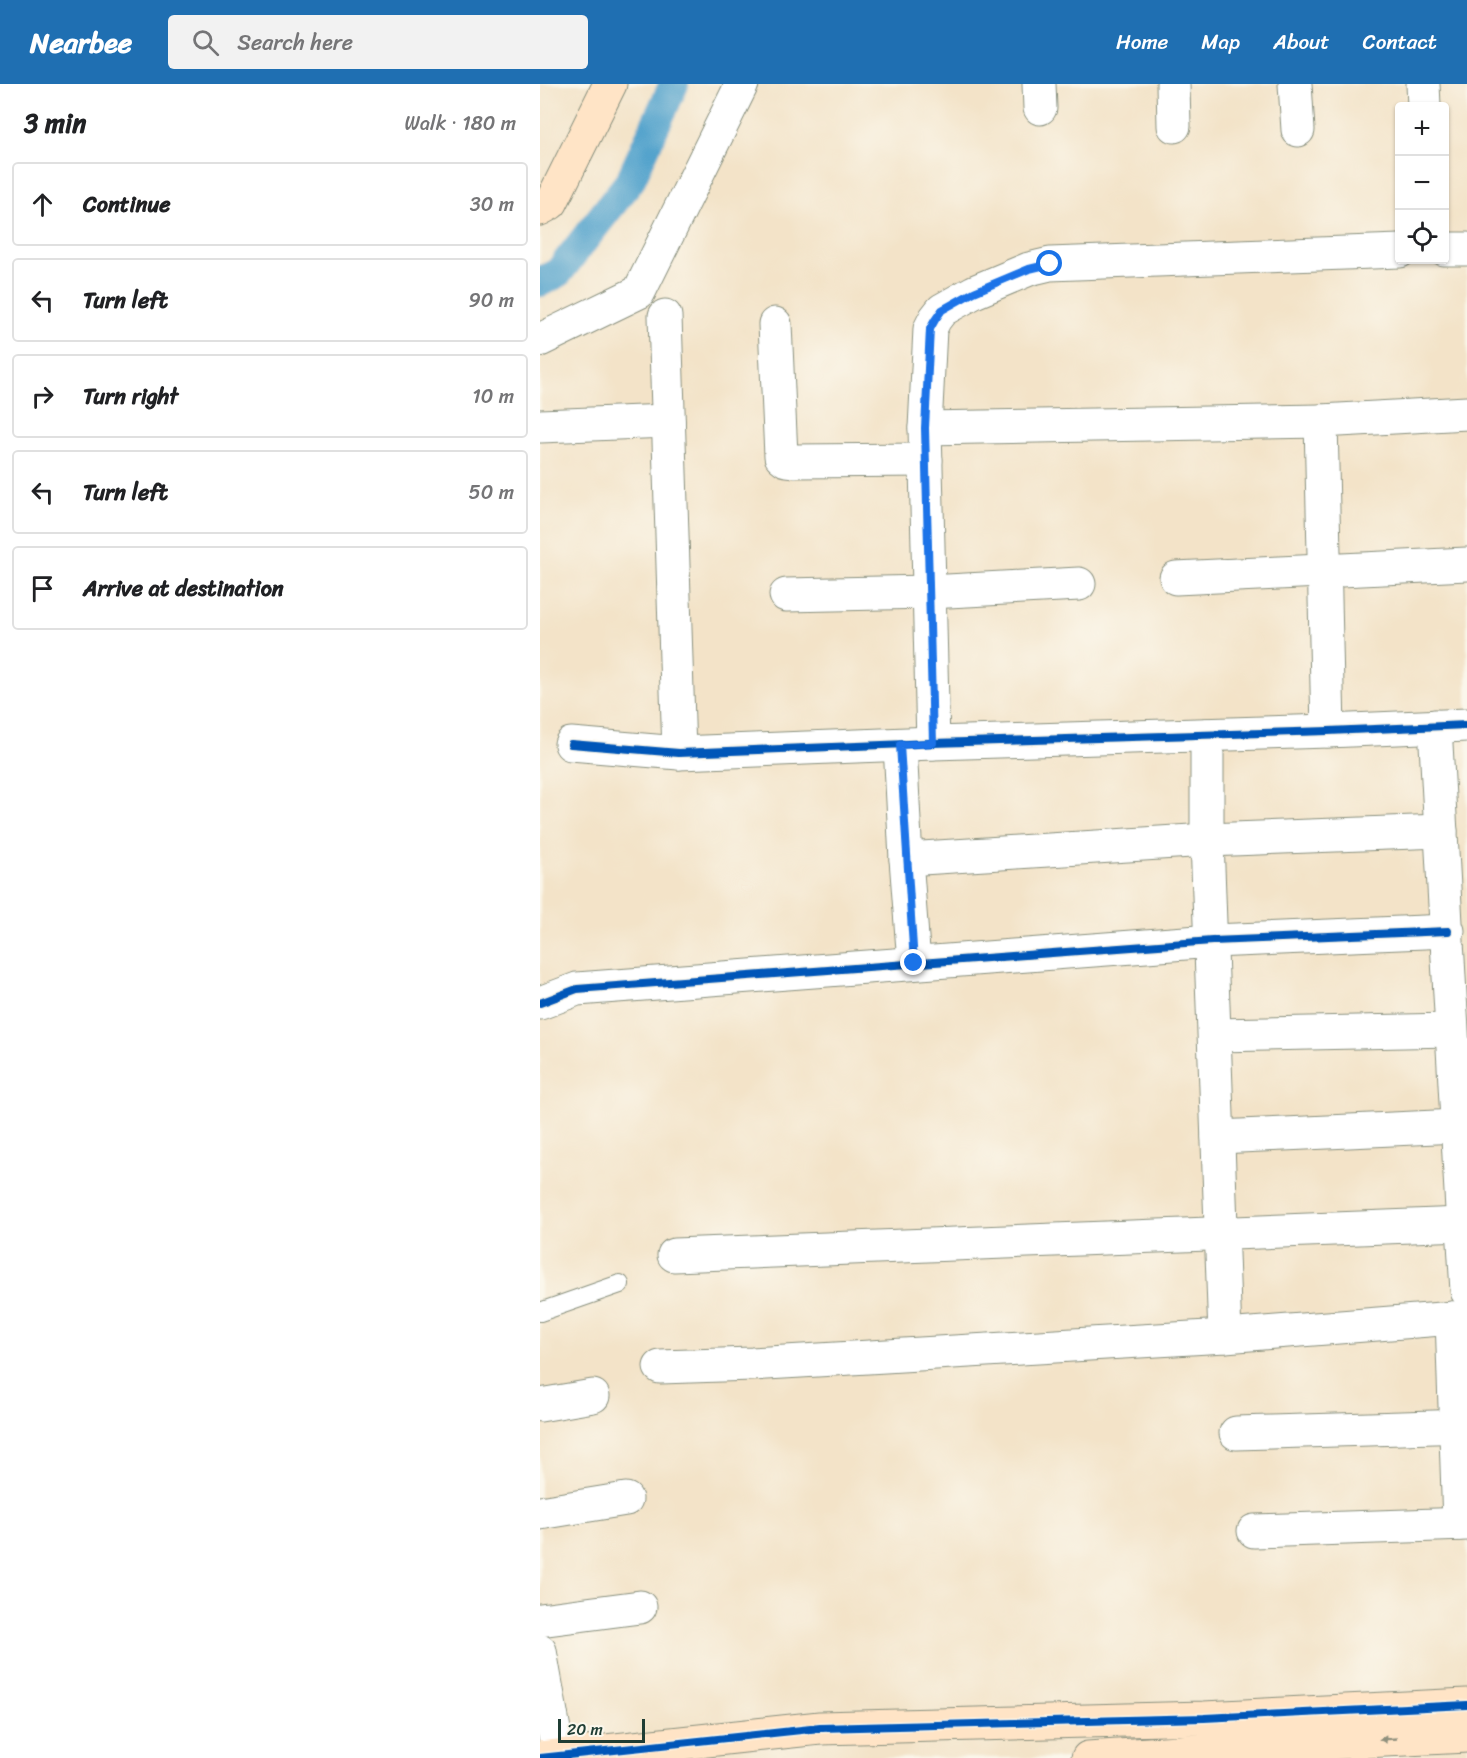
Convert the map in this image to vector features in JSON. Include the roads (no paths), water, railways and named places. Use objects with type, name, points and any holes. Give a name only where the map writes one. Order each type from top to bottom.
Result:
[{"type":"street","points":[[540,209],[550,203],[610,84]]},
{"type":"street","points":[[540,340],[639,292],[742,84]]},
{"type":"street","points":[[1173,84],[1174,126]]},
{"type":"street","points":[[1295,84],[1298,130]]},
{"type":"street","points":[[1423,84],[1424,102]]},
{"type":"street","points":[[1449,249],[1467,249]]},
{"type":"street","points":[[933,743],[925,444],[930,329],[942,310],[974,292],[1029,269],[1050,264],[1395,251]]},
{"type":"street","points":[[665,316],[679,753]]},
{"type":"street","points":[[775,324],[782,456],[786,460],[794,461],[925,444],[1467,413]]},
{"type":"street","points":[[540,426],[668,421]]},
{"type":"street","points":[[1321,421],[1328,731]]},
{"type":"street","points":[[1176,579],[1467,564]]},
{"type":"street","points":[[786,595],[929,592],[1079,585]]},
{"type":"street","points":[[571,744],[679,753],[1451,726],[1441,831],[1463,1224],[1461,1426],[1463,1524],[1254,1531]]},
{"type":"street","points":[[1207,735],[1208,840],[1225,1336]]},
{"type":"street","points":[[900,745],[914,963]]},
{"type":"street","points":[[906,860],[1208,840],[1441,831]]},
{"type":"street","points":[[540,1003],[577,988],[1212,941],[1448,931]]},
{"type":"street","points":[[1215,1035],[1451,1030]]},
{"type":"street","points":[[1218,1137],[1457,1126]]},
{"type":"street","points":[[674,1255],[1463,1224]]},
{"type":"street","points":[[660,1366],[752,1364],[1225,1336],[1462,1309]]},
{"type":"street","points":[[540,1405],[592,1396]]},
{"type":"street","points":[[1236,1433],[1461,1426]]},
{"type":"street","points":[[540,1513],[626,1499]]},
{"type":"street","points":[[540,1620],[640,1607]]},
{"type":"street","points":[[540,1651],[553,1757],[593,1755],[820,1728],[1204,1718],[1283,1739],[1428,1748],[1467,1736]]},
{"type":"street","points":[[1088,1758],[1283,1739],[1467,1706]]},
{"type":"lane","points":[[540,1312],[620,1284]]},
{"type":"waterway","points":[[540,282],[558,273],[630,181],[674,84]]}]
